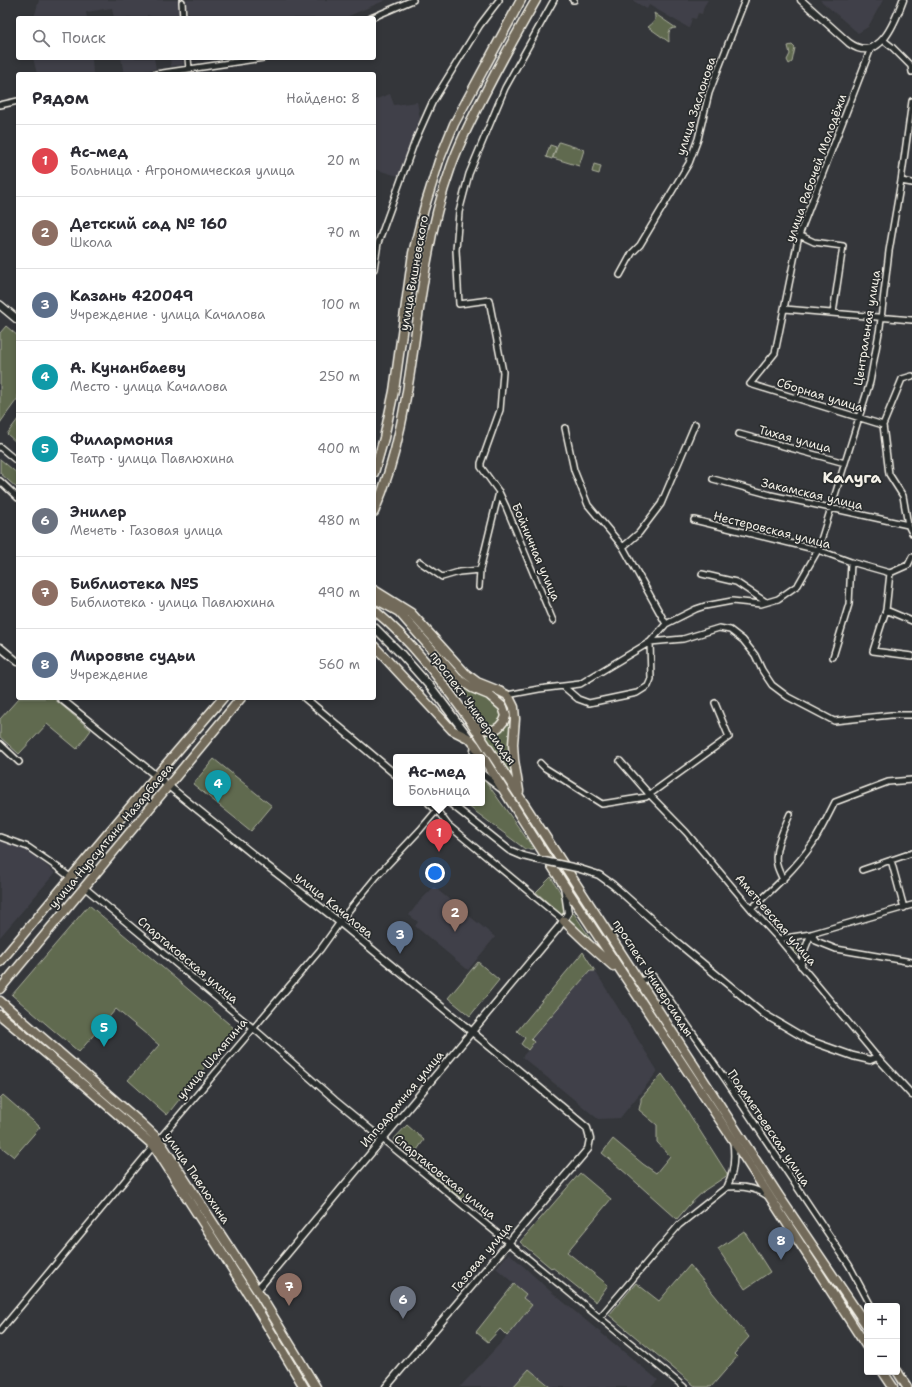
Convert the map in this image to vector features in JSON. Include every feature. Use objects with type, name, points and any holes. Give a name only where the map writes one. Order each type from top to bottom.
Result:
[{"type":"main road","name":"улица Вишневского","points":[[376,466],[384,438],[394,391],[413,253],[424,209],[439,161],[454,124],[522,0]]},
{"type":"main road","name":"улица Вишневского","points":[[376,507],[391,466],[398,441],[428,255],[437,212],[451,166],[465,132],[536,0]]},
{"type":"main road","points":[[0,305],[16,318]]},
{"type":"main road","points":[[376,591],[411,613],[464,673],[478,682],[507,695],[513,703],[515,718],[513,744],[514,760],[520,796]]},
{"type":"main road","points":[[376,600],[399,612],[457,678],[472,688],[489,696],[503,707],[506,716],[499,727],[494,730],[482,730],[471,722]]},
{"type":"main road","name":"проспект Универсиады","points":[[376,612],[413,647],[441,680],[471,722],[779,1196],[864,1322]]},
{"type":"main road","points":[[376,629],[402,655],[433,690],[473,742]]},
{"type":"main road","points":[[376,648],[452,730],[473,742]]},
{"type":"main road","name":"улица Нурсултана Назарбаева","points":[[0,962],[156,776],[222,700]]},
{"type":"main road","name":"улица Нурсултана Назарбаева","points":[[0,989],[239,700]]},
{"type":"main road","name":"проспект Универсиады","points":[[473,742],[480,754]]},
{"type":"main road","name":"проспект Универсиады","points":[[485,762],[621,973],[733,1140],[864,1342]]},
{"type":"main road","points":[[564,921],[621,973]]},
{"type":"main road","name":"улица Павлюхина","points":[[0,1001],[141,1123],[257,1290],[316,1387]]},
{"type":"main road","name":"улица Павлюхина","points":[[0,1015],[156,1143],[304,1387]]},
{"type":"main road","points":[[885,1375],[893,1387]]},
{"type":"main road","points":[[900,1375],[907,1387]]},
{"type":"street","points":[[376,16],[413,0]]},
{"type":"street","points":[[376,243],[415,141],[432,103],[480,25],[499,0]]},
{"type":"street","name":"Бойничная улица","points":[[554,0],[505,88],[469,174],[459,212],[456,250],[459,304],[489,300],[503,372],[500,410],[480,463],[481,467],[499,492],[554,621]]},
{"type":"street","name":"улица Заслонова","points":[[620,275],[632,253],[640,245],[689,164],[698,139],[709,93],[745,0]]},
{"type":"street","points":[[801,0],[853,46],[862,49],[871,48],[880,44],[899,11],[903,0]]},
{"type":"street","points":[[182,2],[183,16]]},
{"type":"street","points":[[883,40],[911,66],[912,72]]},
{"type":"street","name":"улица Рабочей Молодёжи","points":[[750,384],[775,353],[799,235],[871,48]]},
{"type":"street","points":[[188,60],[189,69]]},
{"type":"street","points":[[169,72],[251,60]]},
{"type":"street","points":[[202,68],[203,72]]},
{"type":"street","points":[[0,105],[16,101]]},
{"type":"street","name":"Центральная улица","points":[[507,695],[580,684],[650,642],[666,624],[705,606],[732,601],[761,604],[778,599],[798,585],[818,550],[870,382],[882,318],[889,251],[901,181],[912,101]]},
{"type":"street","points":[[901,181],[912,183]]},
{"type":"street","points":[[799,235],[814,242],[843,246],[833,313]]},
{"type":"street","points":[[785,309],[912,320]]},
{"type":"street","points":[[912,376],[902,379],[883,424],[889,474],[903,496],[908,525],[912,533]]},
{"type":"street","name":"Сборная улица","points":[[750,384],[883,424]]},
{"type":"street","points":[[623,547],[639,533],[661,504],[695,424]]},
{"type":"street","points":[[565,428],[574,470],[588,505],[623,547],[666,624]]},
{"type":"street","name":"Тихая улица","points":[[739,434],[845,463]]},
{"type":"street","points":[[0,447],[16,460]]},
{"type":"street","name":"Закамская улица","points":[[713,479],[771,496],[908,525]]},
{"type":"street","points":[[0,481],[16,496]]},
{"type":"street","name":"Бойничная улица","points":[[479,587],[480,570],[499,492]]},
{"type":"street","name":"Нестеровская улица","points":[[694,520],[818,550],[851,562],[890,573]]},
{"type":"street","points":[[912,557],[908,565],[890,573],[886,610],[873,651],[912,656]]},
{"type":"street","points":[[420,562],[442,577],[459,572],[480,570]]},
{"type":"street","points":[[833,657],[849,604],[851,562]]},
{"type":"street","points":[[702,574],[736,582],[766,602]]},
{"type":"street","points":[[886,610],[912,621]]},
{"type":"street","points":[[564,687],[578,699],[589,703],[637,693],[648,686],[651,678],[650,642],[683,639],[719,628],[730,630],[743,640],[755,655],[762,670],[772,684],[788,697],[834,721],[891,715],[912,715]]},
{"type":"street","points":[[0,647],[16,660]]},
{"type":"street","name":"улица Качалова","points":[[62,700],[472,1031],[587,1128],[590,1139]]},
{"type":"street","points":[[307,700],[393,772]]},
{"type":"street","points":[[540,763],[545,768],[602,804],[646,797],[729,737],[714,702]]},
{"type":"street","points":[[473,742],[473,754]]},
{"type":"street","points":[[0,744],[19,762]]},
{"type":"street","name":"Аметьевская улица","points":[[620,761],[686,832],[751,909],[779,939],[877,1057],[912,1094]]},
{"type":"street","points":[[485,776],[503,791]]},
{"type":"street","points":[[751,909],[783,880],[800,860],[814,842],[835,802],[888,782],[912,780]]},
{"type":"street","points":[[432,806],[448,825],[564,921],[568,913],[564,885]]},
{"type":"street","name":"улица Шаляпина","points":[[0,1331],[156,1143],[320,950],[345,915],[377,876],[420,830],[440,806]]},
{"type":"street","points":[[454,806],[509,850],[523,856],[577,868],[600,875],[613,884],[678,943],[764,1014],[787,1029],[808,1040],[861,1058],[870,1060],[877,1057]]},
{"type":"street","points":[[783,880],[777,865],[777,848],[790,814]]},
{"type":"street","points":[[0,837],[28,847],[71,878]]},
{"type":"street","points":[[862,870],[912,853]]},
{"type":"street","points":[[891,860],[904,908]]},
{"type":"street","name":"Спартаковская улица","points":[[84,887],[253,1028],[335,1100],[684,1387]]},
{"type":"street","points":[[779,939],[811,934],[912,906]]},
{"type":"street","name":"Ипподромная улица","points":[[257,1290],[564,921]]},
{"type":"street","points":[[811,934],[816,941],[836,949],[912,962]]},
{"type":"street","points":[[801,966],[805,949],[811,934]]},
{"type":"street","name":"Подаметьевская улица","points":[[640,981],[653,976],[725,1079],[849,1265],[869,1303]]},
{"type":"street","name":"Газовая улица","points":[[386,1387],[588,1149],[590,1139]]},
{"type":"street","points":[[600,1317],[679,1225],[727,1187],[734,1166],[733,1140]]},
{"type":"street","points":[[727,1187],[749,1188],[769,1196]]},
{"type":"shaded area","points":[[39,0],[386,0],[349,16],[189,16],[186,5],[178,6],[179,16],[114,16],[112,8],[86,12],[87,16],[35,16]]},
{"type":"shaded area","points":[[632,0],[708,0],[704,6],[702,14],[698,13],[696,19],[692,18],[689,28],[649,5],[647,9]]},
{"type":"shaded area","points":[[820,0],[883,0],[868,27],[858,33]]},
{"type":"shaded area","points":[[34,60],[92,60],[93,72],[36,72]]},
{"type":"shaded area","points":[[121,60],[154,60],[156,69],[137,72],[124,72]]},
{"type":"shaded area","points":[[170,60],[183,60],[183,65],[171,66]]},
{"type":"shaded area","points":[[390,94],[394,105],[417,102],[420,118],[398,176],[376,170],[376,99]]},
{"type":"shaded area","points":[[0,841],[26,849],[55,873],[0,937]]},
{"type":"shaded area","points":[[434,887],[495,937],[468,970],[415,926],[418,922],[409,915]]},
{"type":"shaded area","points":[[590,971],[595,971],[657,1070],[657,1072],[620,1118],[598,1119],[522,1057],[534,1043],[531,1040]]},
{"type":"shaded area","points":[[509,1253],[549,1290],[658,1380],[651,1387],[460,1387],[507,1336],[532,1305],[523,1298],[526,1294],[496,1268]]},
{"type":"green space","points":[[654,13],[676,28],[671,29],[670,31],[669,42],[648,27],[655,20]]},
{"type":"green space","points":[[792,45],[795,48],[792,62],[789,64],[787,60],[790,54],[788,46]]},
{"type":"green space","points":[[559,142],[584,150],[579,166],[553,158]]},
{"type":"green space","points":[[550,145],[556,147],[552,159],[546,157]]},
{"type":"green space","points":[[594,164],[601,166],[599,174],[592,172]]},
{"type":"green space","points":[[6,326],[16,334],[16,401],[0,423],[0,333]]},
{"type":"green space","points":[[16,422],[16,442],[7,434]]},
{"type":"green space","points":[[0,459],[16,472],[16,487],[0,473]]},
{"type":"green space","points":[[456,680],[481,696],[496,703],[501,708],[501,720],[493,727],[488,727]]},
{"type":"green space","points":[[17,700],[55,700],[91,730],[77,749],[47,724],[19,754],[0,737],[0,719]]},
{"type":"green space","points":[[512,712],[509,759],[513,780],[483,733],[498,733],[505,727]]},
{"type":"green space","points":[[214,759],[272,806],[251,831],[193,784]]},
{"type":"green space","points":[[485,780],[534,849],[525,849],[468,806],[485,806]]},
{"type":"green space","points":[[551,877],[564,901],[565,911],[563,916],[536,892]]},
{"type":"green space","points":[[89,905],[235,1029],[167,1115],[128,1080],[159,1045],[116,1009],[79,1052],[12,995]]},
{"type":"green space","points":[[571,909],[597,948],[568,921]]},
{"type":"green space","points":[[792,940],[798,940],[802,943],[801,952],[795,955],[790,948]]},
{"type":"green space","points":[[583,952],[595,971],[590,971],[531,1039],[534,1042],[528,1050],[521,1044],[525,1038],[517,1031]]},
{"type":"green space","points":[[478,962],[499,980],[470,1016],[448,998]]},
{"type":"green space","points":[[662,1074],[728,1175],[705,1190],[677,1219],[602,1153],[613,1139],[656,1173],[670,1156],[657,1142],[657,1125],[639,1110],[641,1098]]},
{"type":"green space","points":[[3,1095],[40,1127],[14,1157],[0,1146],[0,1098]]},
{"type":"green space","points":[[407,1125],[424,1140],[415,1153],[465,1195],[461,1199],[393,1140]]},
{"type":"green space","points":[[580,1173],[611,1199],[567,1252],[608,1285],[596,1302],[520,1242]]},
{"type":"green space","points":[[744,1231],[770,1272],[745,1289],[718,1249]]},
{"type":"green space","points":[[690,1265],[749,1337],[734,1354],[737,1357],[711,1387],[696,1387],[609,1315],[636,1283],[659,1301]]},
{"type":"green space","points":[[514,1284],[526,1294],[523,1298],[532,1305],[507,1336],[500,1329],[488,1342],[476,1332]]},
{"type":"green space","points":[[529,1369],[551,1387],[513,1387]]},
{"type":"place","name":"А. Кунанбаеву","points":[[218,803]]},
{"type":"place","name":"Ас-мед","points":[[439,852]]},
{"type":"place","name":"Детский сад № 160","points":[[455,932]]},
{"type":"place","name":"Казань 420049","points":[[400,954]]},
{"type":"place","name":"Филармония","points":[[104,1047]]},
{"type":"place","name":"Мировые судьи","points":[[781,1260]]},
{"type":"place","name":"Библиотека №5","points":[[289,1306]]},
{"type":"place","name":"Энилер","points":[[403,1319]]},
{"type":"district","name":"Калуга","points":[[852,477]]}]
